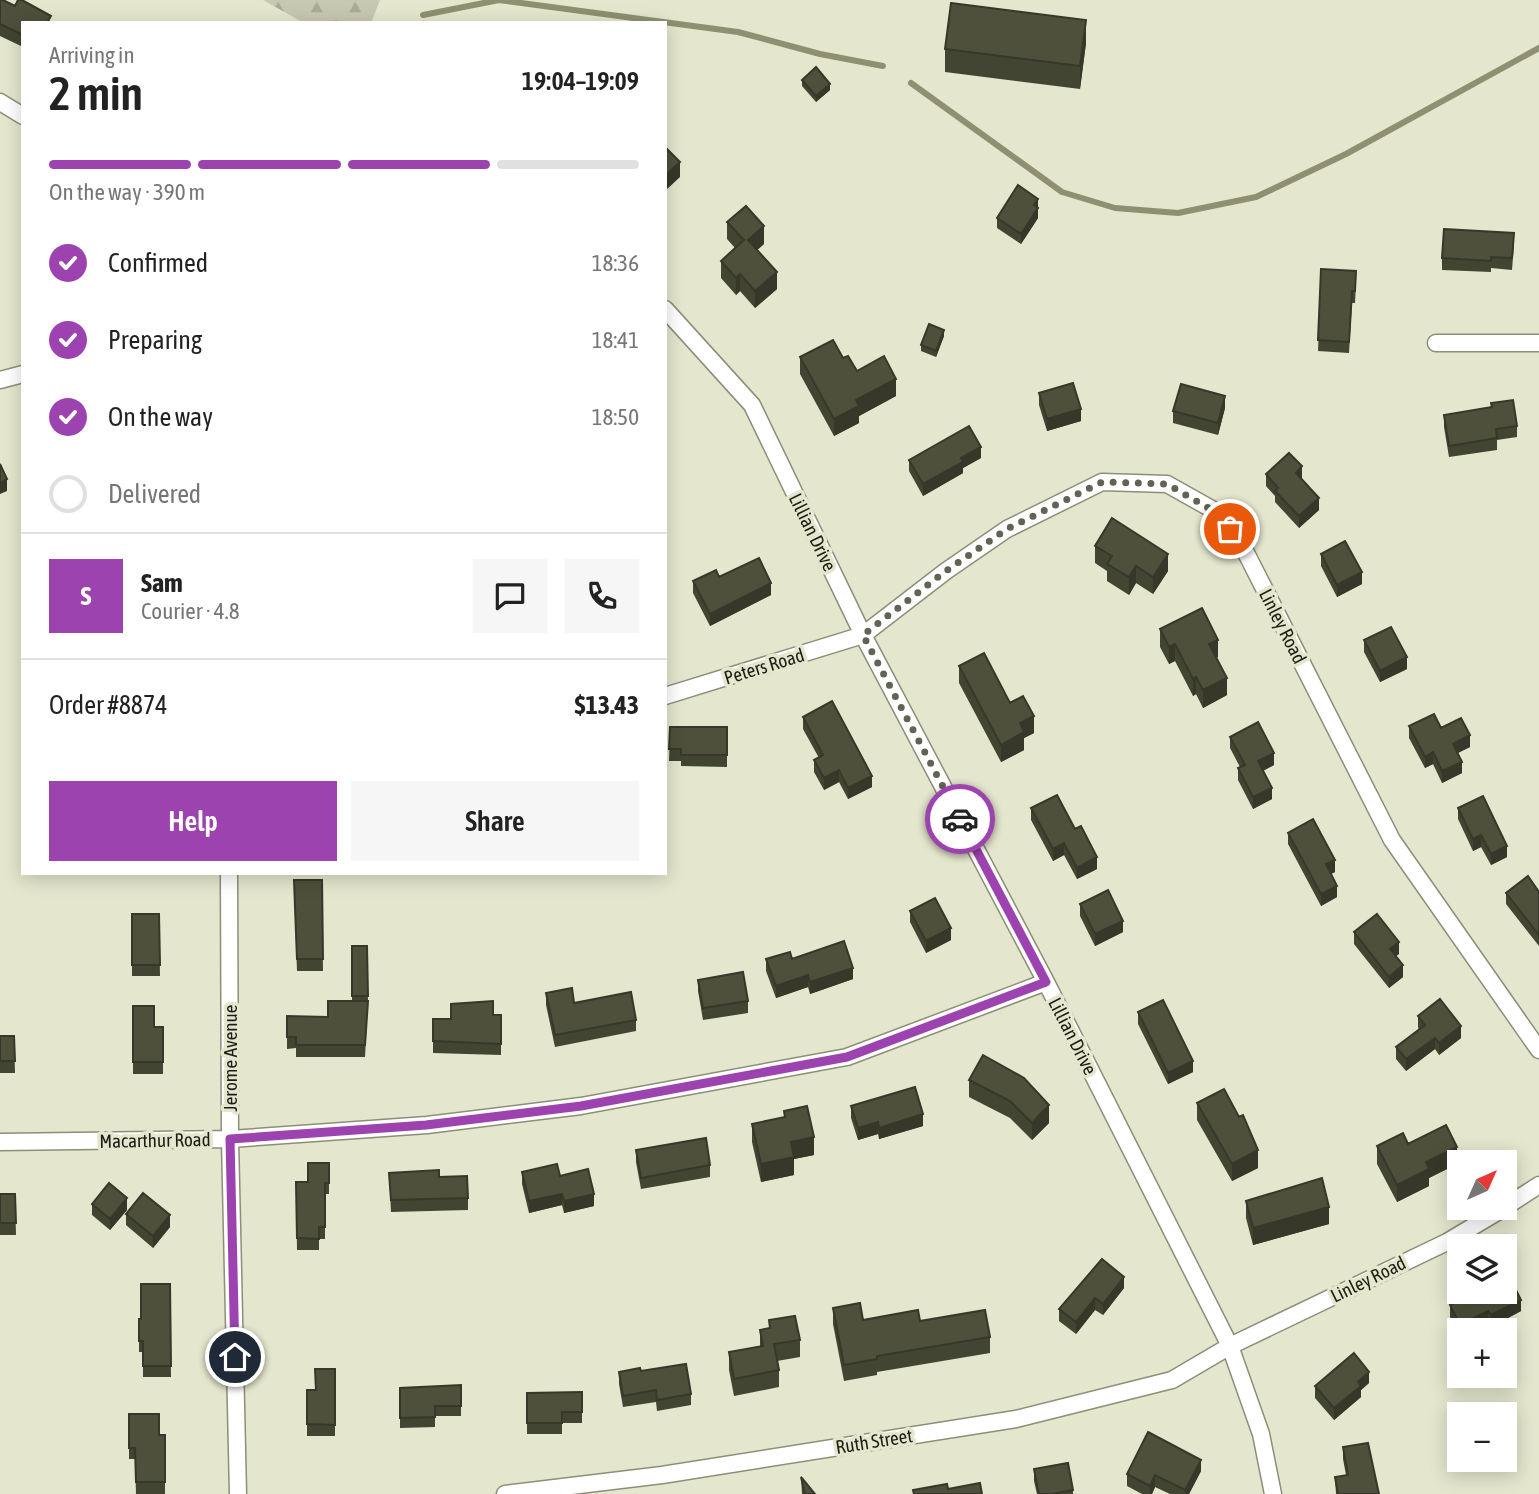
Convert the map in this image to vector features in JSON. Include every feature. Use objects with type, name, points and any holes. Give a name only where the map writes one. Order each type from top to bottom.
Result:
[{"type":"street","points":[[0,102],[21,115]]},
{"type":"street","name":"Lillian Drive","points":[[667,311],[752,405],[863,635],[1046,982],[1230,1346],[1261,1434],[1273,1494]]},
{"type":"street","points":[[1436,342],[1539,343]]},
{"type":"street","points":[[0,380],[21,375]]},
{"type":"street","name":"Linley Road","points":[[863,635],[946,571],[1007,529],[1102,482],[1167,484],[1217,513],[1242,545],[1392,840],[1539,1050]]},
{"type":"street","name":"Peters Road","points":[[667,695],[863,635]]},
{"type":"street","name":"Jerome Avenue","points":[[229,875],[230,1139],[239,1494]]},
{"type":"street","name":"Macarthur Road","points":[[0,1142],[230,1139],[426,1125],[581,1106],[847,1057],[1046,982]]},
{"type":"street","name":"Linley Road","points":[[1517,1199],[1539,1185]]},
{"type":"street","name":"Linley Road","points":[[1230,1346],[1447,1242],[1483,1220]]},
{"type":"street","name":"Ruth Street","points":[[505,1494],[662,1475],[1016,1419],[1172,1380],[1230,1346]]},
{"type":"green space","points":[[263,0],[380,0],[372,21],[300,21]]},
{"type":"building","points":[[0,0],[15,6],[18,0],[22,0],[51,16],[48,21],[21,21],[21,34],[0,24]]},
{"type":"building","points":[[951,3],[1086,20],[1080,66],[945,49]]},
{"type":"building","points":[[816,67],[830,84],[816,96],[802,80]]},
{"type":"building","points":[[667,149],[680,162],[667,174]]},
{"type":"building","points":[[1018,185],[1038,199],[1034,205],[1038,208],[1021,234],[997,218]]},
{"type":"building","points":[[746,206],[764,226],[748,240],[777,272],[755,291],[740,274],[736,278],[721,261],[744,240],[727,222]]},
{"type":"building","points":[[1444,229],[1514,233],[1512,258],[1491,257],[1491,261],[1442,258]]},
{"type":"building","points":[[1321,269],[1356,271],[1349,342],[1318,340]]},
{"type":"building","points":[[929,324],[944,330],[936,351],[921,345]]},
{"type":"building","points":[[833,340],[843,358],[848,356],[857,371],[884,356],[896,379],[856,400],[859,406],[834,419],[800,357]]},
{"type":"building","points":[[1073,383],[1081,409],[1047,419],[1039,393]]},
{"type":"building","points":[[1181,384],[1225,396],[1218,423],[1173,411]]},
{"type":"building","points":[[1513,400],[1517,426],[1496,429],[1497,438],[1449,446],[1444,415],[1492,407],[1491,403]]},
{"type":"building","points":[[969,426],[981,447],[961,458],[963,462],[923,484],[909,460]]},
{"type":"building","points":[[1289,453],[1302,466],[1296,473],[1319,498],[1299,516],[1275,491],[1278,488],[1266,474]]},
{"type":"building","points":[[0,464],[7,479],[0,483]]},
{"type":"building","points":[[1112,518],[1168,554],[1153,577],[1136,566],[1129,577],[1107,564],[1112,556],[1095,546]]},
{"type":"building","points":[[1345,541],[1362,572],[1337,585],[1321,554]]},
{"type":"building","points":[[759,558],[771,583],[710,614],[693,581],[716,570],[719,577]]},
{"type":"building","points":[[1202,608],[1218,640],[1209,644],[1227,678],[1203,690],[1196,677],[1193,679],[1175,644],[1169,647],[1160,629]]},
{"type":"building","points":[[1391,627],[1407,657],[1380,671],[1364,640]]},
{"type":"building","points":[[984,653],[1010,703],[1023,696],[1034,716],[1020,723],[1024,732],[1001,745],[959,666]]},
{"type":"building","points":[[832,701],[872,776],[848,788],[839,770],[824,778],[814,760],[823,755],[803,717]]},
{"type":"building","points":[[1434,714],[1441,728],[1461,718],[1470,735],[1453,744],[1462,762],[1442,771],[1433,752],[1425,757],[1409,726]]},
{"type":"building","points":[[1258,722],[1274,753],[1258,761],[1272,788],[1253,797],[1238,768],[1245,765],[1230,737]]},
{"type":"building","points":[[670,727],[727,727],[727,755],[681,755],[681,749],[669,749]]},
{"type":"building","points":[[1057,795],[1075,829],[1081,826],[1097,857],[1077,868],[1064,843],[1053,849],[1031,808]]},
{"type":"building","points":[[1483,796],[1507,846],[1491,854],[1481,835],[1473,839],[1458,808]]},
{"type":"building","points":[[1313,819],[1335,860],[1326,864],[1337,886],[1321,894],[1288,833]]},
{"type":"building","points":[[1528,876],[1539,892],[1539,935],[1506,893]]},
{"type":"building","points":[[294,880],[322,880],[323,959],[297,959]]},
{"type":"building","points":[[1108,890],[1123,921],[1095,934],[1080,904]]},
{"type":"building","points":[[935,898],[951,928],[926,941],[910,911]]},
{"type":"building","points":[[132,914],[159,914],[160,965],[132,965]]},
{"type":"building","points":[[1377,914],[1399,942],[1390,949],[1403,965],[1389,977],[1354,932]]},
{"type":"building","points":[[844,941],[853,968],[810,982],[808,975],[776,986],[766,959],[790,952],[792,959]]},
{"type":"building","points":[[352,946],[367,946],[368,996],[352,996]]},
{"type":"building","points":[[743,972],[748,1001],[703,1008],[698,980]]},
{"type":"building","points":[[572,988],[574,1003],[631,992],[636,1020],[555,1035],[546,993]]},
{"type":"building","points":[[1440,999],[1461,1026],[1439,1043],[1435,1038],[1406,1059],[1396,1047],[1425,1025],[1418,1016]]},
{"type":"building","points":[[1163,1000],[1193,1061],[1168,1073],[1138,1012]]},
{"type":"building","points":[[328,1001],[368,1001],[365,1045],[296,1045],[296,1037],[287,1037],[287,1016],[328,1017]]},
{"type":"building","points":[[493,1001],[493,1015],[501,1015],[501,1044],[433,1041],[433,1019],[451,1019],[451,1004]]},
{"type":"building","points":[[133,1006],[154,1006],[154,1027],[163,1027],[163,1062],[133,1062]]},
{"type":"building","points":[[0,1036],[14,1036],[15,1061],[0,1061]]},
{"type":"building","points":[[983,1055],[1024,1078],[1049,1105],[1032,1123],[1010,1101],[969,1080]]},
{"type":"building","points":[[915,1087],[923,1114],[879,1128],[878,1122],[858,1128],[851,1106]]},
{"type":"building","points":[[1224,1089],[1239,1117],[1243,1115],[1258,1150],[1232,1164],[1197,1103]]},
{"type":"building","points":[[807,1106],[814,1137],[791,1142],[794,1157],[761,1164],[752,1124],[785,1117],[784,1111]]},
{"type":"building","points":[[1446,1125],[1457,1147],[1426,1162],[1429,1169],[1397,1185],[1377,1146],[1403,1133],[1408,1144]]},
{"type":"building","points":[[706,1138],[710,1165],[641,1178],[636,1150]]},
{"type":"building","points":[[308,1163],[329,1163],[329,1183],[325,1183],[325,1227],[319,1227],[319,1239],[297,1238],[296,1182],[308,1182]]},
{"type":"building","points":[[557,1164],[560,1176],[588,1169],[594,1194],[564,1201],[562,1194],[529,1201],[522,1172]]},
{"type":"building","points":[[439,1170],[439,1177],[467,1176],[468,1198],[391,1200],[389,1173]]},
{"type":"building","points":[[1322,1178],[1329,1207],[1253,1228],[1246,1201]]},
{"type":"building","points":[[109,1183],[127,1198],[110,1219],[92,1204]]},
{"type":"building","points":[[143,1193],[170,1215],[153,1236],[126,1214]]},
{"type":"building","points":[[0,1194],[15,1194],[16,1223],[0,1223]]},
{"type":"building","points":[[1102,1259],[1124,1277],[1103,1304],[1095,1298],[1076,1322],[1059,1309]]},
{"type":"building","points":[[141,1284],[170,1284],[171,1366],[143,1366],[143,1341],[139,1341]]},
{"type":"building","points":[[860,1303],[863,1320],[918,1310],[920,1321],[985,1310],[990,1337],[877,1356],[877,1359],[844,1365],[833,1308]]},
{"type":"building","points":[[1513,1304],[1491,1315],[1488,1311],[1474,1318],[1456,1318],[1450,1305]]},
{"type":"building","points":[[795,1316],[800,1340],[774,1344],[779,1370],[734,1379],[729,1352],[763,1346],[760,1330],[770,1328],[769,1320]]},
{"type":"building","points":[[1354,1353],[1369,1372],[1358,1382],[1361,1386],[1334,1408],[1315,1386]]},
{"type":"building","points":[[686,1364],[691,1394],[657,1400],[656,1390],[623,1396],[619,1372]]},
{"type":"building","points":[[315,1369],[335,1369],[335,1425],[307,1424],[307,1390],[316,1390]]},
{"type":"building","points":[[461,1385],[461,1406],[435,1406],[435,1417],[400,1418],[400,1388]]},
{"type":"building","points":[[582,1392],[582,1412],[562,1412],[562,1423],[527,1423],[527,1393]]},
{"type":"building","points":[[129,1414],[159,1414],[159,1435],[165,1435],[165,1482],[136,1482],[135,1448],[129,1448]]},
{"type":"building","points":[[1148,1432],[1201,1460],[1185,1490],[1155,1475],[1150,1486],[1127,1474]]},
{"type":"building","points":[[1368,1443],[1379,1494],[1338,1494],[1335,1477],[1348,1475],[1343,1447]]},
{"type":"building","points":[[1068,1463],[1073,1490],[1039,1494],[1034,1469]]},
{"type":"building","points":[[801,1477],[815,1494],[805,1494]]},
{"type":"building","points":[[980,1483],[982,1494],[914,1494],[913,1490],[947,1484],[948,1489]]},
{"type":"waterway","points":[[423,15],[499,0],[656,21]]},
{"type":"waterway","points":[[667,22],[738,32],[820,54],[883,66]]},
{"type":"waterway","points":[[911,83],[1062,192],[1115,208],[1178,213],[1256,197],[1346,154],[1539,48]]},
{"type":"way so far","points":[[960,819],[863,635],[946,571],[1007,529],[1102,482],[1167,484],[1217,513],[1230,529]]},
{"type":"route","points":[[235,1357],[230,1139],[426,1125],[581,1106],[847,1057],[1046,982],[960,819]]}]
